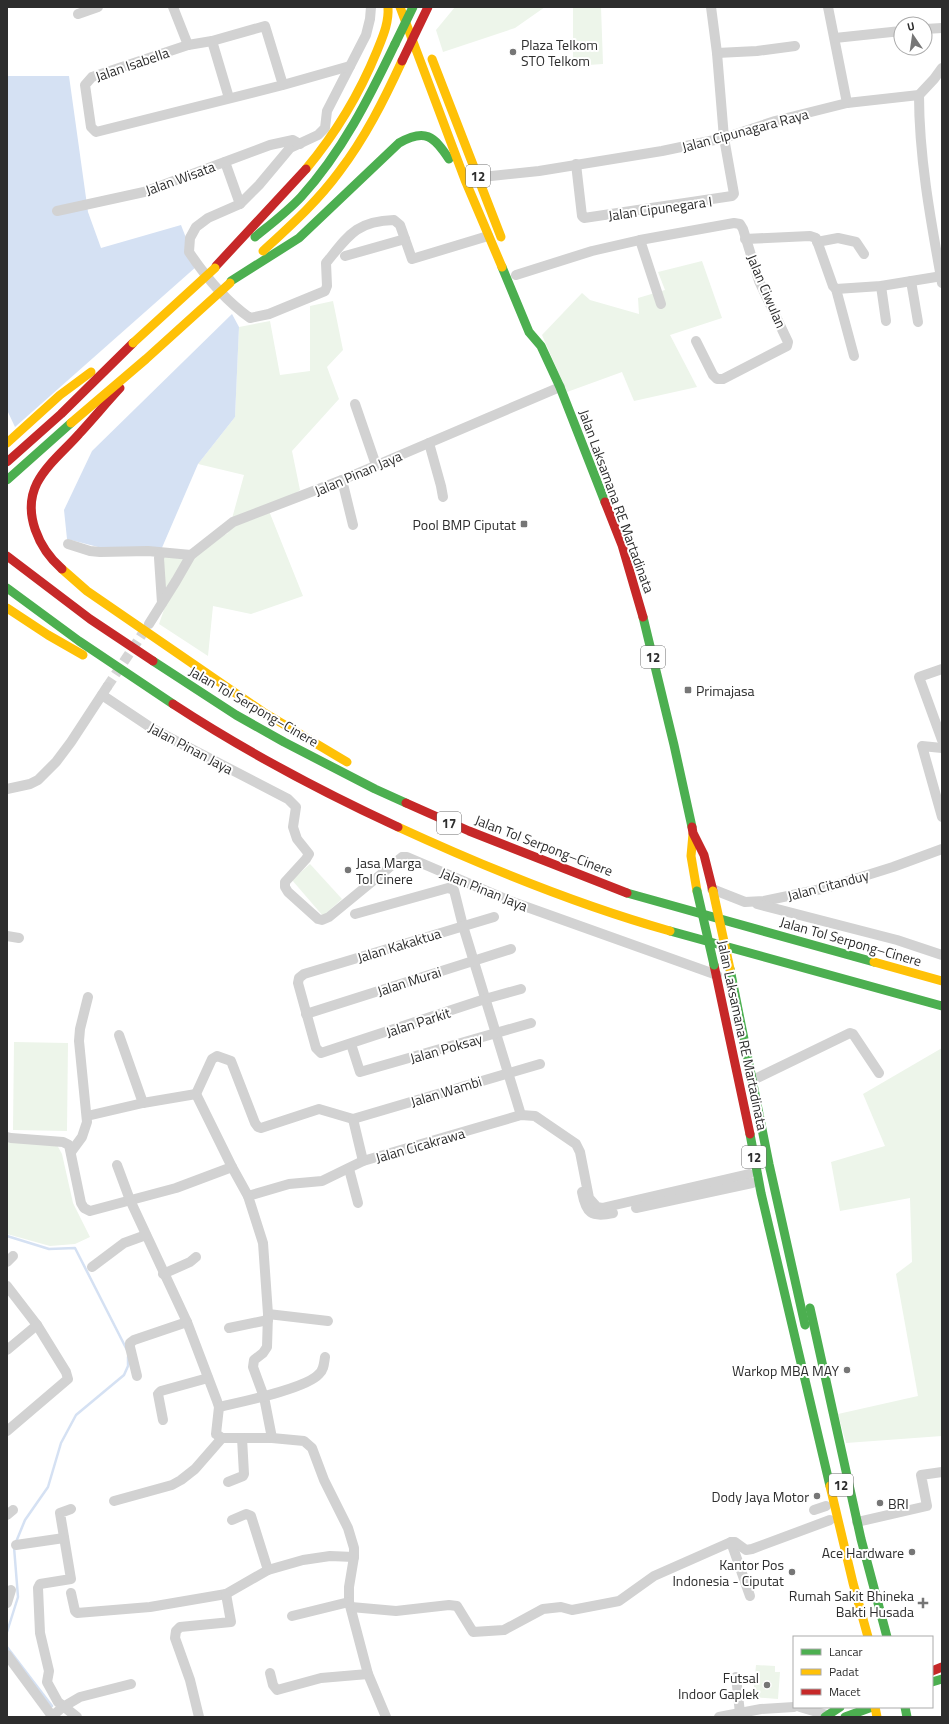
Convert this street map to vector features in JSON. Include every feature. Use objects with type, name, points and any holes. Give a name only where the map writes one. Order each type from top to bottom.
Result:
[{"type":"main road","points":[[216,267],[303,173],[331,138],[350,108],[368,73],[387,27],[388,7]]},
{"type":"main road","name":"Jalan Laksamana RE Martadinata","points":[[400,7],[465,180],[488,236],[529,332],[541,346]]},
{"type":"main road","points":[[7,462],[61,414],[132,343],[216,267],[282,216],[315,181],[337,152],[356,122],[413,7]]},
{"type":"main road","name":"12","points":[[413,7],[505,247]]},
{"type":"main road","points":[[7,480],[70,423],[146,359],[292,225],[325,190],[348,160],[368,129],[428,7]]},
{"type":"main road","points":[[230,282],[299,238],[399,143],[408,137],[419,135],[429,136],[438,142],[453,166],[465,180]]},
{"type":"main road","name":"Jalan Laksamana RE Martadinata","points":[[535,323],[541,346],[560,387],[605,500],[638,596],[674,745],[693,833],[704,856],[712,890],[730,969],[735,1003],[753,1080],[772,1176],[876,1636]]},
{"type":"main road","points":[[7,443],[60,395],[132,343]]},
{"type":"main road","points":[[146,359],[78,436],[51,464],[37,484],[32,504],[34,525],[39,541],[52,560],[87,591],[263,712],[353,766]]},
{"type":"main road","name":"Jalan Tol Serpong–Cinere","points":[[7,556],[90,619],[236,715],[284,742],[375,789],[469,831],[632,895],[942,981]]},
{"type":"main road","name":"17","points":[[7,588],[79,641],[157,694],[271,764],[367,813],[491,868],[628,919],[942,1006]]},
{"type":"main road","points":[[7,608],[73,650],[157,694]]},
{"type":"main road","points":[[374,778],[469,831]]},
{"type":"main road","name":"Jalan Laksamana RE Martadinata","points":[[693,833],[691,856],[697,891],[724,1006],[756,1171],[796,1335],[853,1583],[868,1636]]},
{"type":"main road","points":[[724,1006],[735,1003]]},
{"type":"main road","points":[[746,1117],[742,1128],[742,1144],[792,1350],[826,1506],[858,1636]]},
{"type":"main road","points":[[772,1176],[788,1208],[857,1522],[887,1636]]},
{"type":"main road","points":[[826,1716],[838,1708]]},
{"type":"main road","points":[[848,1717],[871,1708]]},
{"type":"street","points":[[78,14],[98,7]]},
{"type":"street","points":[[173,7],[188,45]]},
{"type":"street","points":[[370,7],[370,19],[366,35],[327,111],[325,128],[318,135],[290,148],[259,185],[240,204],[208,218],[196,227],[190,238],[189,252],[198,267],[238,310],[250,318],[269,314],[324,291],[327,286],[326,263],[353,231],[364,224],[383,220],[394,220],[400,225],[412,259],[488,236]]},
{"type":"street","points":[[711,7],[717,54],[724,138]]},
{"type":"street","points":[[828,7],[847,103]]},
{"type":"street","name":"Jalan Isabella","points":[[283,85],[265,26],[212,41],[188,45],[92,77],[85,85],[91,127],[96,132],[103,132],[283,85],[350,66]]},
{"type":"street","points":[[835,38],[893,33]]},
{"type":"street","points":[[212,41],[229,98]]},
{"type":"street","points":[[717,54],[795,46]]},
{"type":"street","points":[[836,289],[880,286],[942,278],[933,234],[924,161],[919,95],[938,79],[942,68]]},
{"type":"street","name":"Jalan Cipunagara Raya","points":[[465,180],[539,171],[662,151],[724,138],[775,121],[847,103],[919,95]]},
{"type":"street","name":"Jalan Cipunegara I","points":[[576,164],[582,216],[584,218],[729,198],[734,194],[724,138]]},
{"type":"street","name":"Jalan Wisata","points":[[56,211],[144,192],[270,145],[293,140],[300,144]]},
{"type":"street","points":[[224,162],[240,204]]},
{"type":"street","name":"Jalan Ciwulan","points":[[516,275],[592,251],[640,240],[734,223],[740,224],[743,229],[759,281],[788,342],[787,346],[723,379],[717,379],[713,375],[696,340]]},
{"type":"street","points":[[745,239],[810,236],[816,238],[833,286],[836,289],[854,356]]},
{"type":"street","points":[[817,242],[838,238],[856,242],[864,254]]},
{"type":"street","points":[[345,256],[405,239]]},
{"type":"street","points":[[640,240],[661,304]]},
{"type":"street","points":[[911,281],[918,322]]},
{"type":"street","points":[[880,286],[886,321]]},
{"type":"street","name":"Jalan Pinan Jaya","points":[[149,624],[191,554],[233,522],[342,480],[560,387]]},
{"type":"street","points":[[355,404],[376,465]]},
{"type":"street","points":[[429,443],[443,497]]},
{"type":"street","points":[[342,480],[353,525]]},
{"type":"street","points":[[68,544],[90,551],[100,552],[148,551],[191,554]]},
{"type":"street","points":[[161,553],[159,558],[162,603]]},
{"type":"street","points":[[942,669],[919,676],[942,740]]},
{"type":"street","name":"Jalan Pinan Jaya","points":[[7,790],[30,784],[38,780],[71,742],[104,691],[153,730],[288,799],[296,807],[293,827],[297,839],[309,854],[285,882],[285,887],[288,892],[318,919],[322,920],[329,918],[402,858],[407,858],[510,901],[717,975]]},
{"type":"street","points":[[942,748],[922,746],[942,817]]},
{"type":"street","name":"Jalan Citanduy","points":[[712,890],[737,899],[751,902],[826,888],[901,865],[942,849]]},
{"type":"street","points":[[355,914],[448,888],[454,890],[473,960],[521,1115],[535,1116],[560,1134],[572,1148],[585,1207],[590,1212],[595,1215],[604,1215],[750,1178]]},
{"type":"street","points":[[751,902],[896,940],[942,955]]},
{"type":"street","name":"Jalan Kakaktua","points":[[306,1014],[298,983],[299,978],[304,974],[494,917]]},
{"type":"street","points":[[7,936],[19,938]]},
{"type":"street","name":"Jalan Murai","points":[[306,1014],[511,949]]},
{"type":"street","name":"Jalan Parkit","points":[[306,1014],[316,1048],[321,1053],[521,990]]},
{"type":"street","points":[[71,1152],[82,1137],[86,1128],[87,1116],[79,1041],[80,1029],[88,997]]},
{"type":"street","name":"Jalan Poksay","points":[[351,1044],[360,1072],[531,1023]]},
{"type":"street","points":[[753,1080],[850,1033],[853,1034],[879,1073]]},
{"type":"street","points":[[119,1036],[143,1103]]},
{"type":"street","points":[[196,1094],[212,1059],[217,1056],[231,1061],[248,1106],[258,1127],[261,1128],[319,1109],[353,1119]]},
{"type":"street","name":"Jalan Wambi","points":[[353,1119],[540,1064]]},
{"type":"street","points":[[87,1116],[143,1103],[196,1094]]},
{"type":"street","points":[[196,1094],[248,1196],[263,1243],[268,1317],[267,1347],[266,1350],[254,1360],[253,1364],[264,1397],[272,1438]]},
{"type":"street","name":"Jalan Cicakrawa","points":[[353,1119],[363,1161],[521,1115]]},
{"type":"street","points":[[7,1137],[63,1142],[69,1145],[81,1203],[84,1208],[90,1211],[176,1188],[232,1167]]},
{"type":"street","points":[[248,1196],[289,1184],[322,1181],[363,1161]]},
{"type":"street","points":[[116,1165],[163,1274],[187,1322],[219,1407],[215,1431],[218,1436],[222,1438],[272,1438],[304,1441],[312,1448],[324,1480],[348,1528],[354,1548],[349,1587],[350,1604],[368,1674],[386,1717]]},
{"type":"street","points":[[349,1169],[358,1203]]},
{"type":"street","points":[[92,1267],[124,1243],[146,1235]]},
{"type":"street","points":[[163,1274],[190,1262],[196,1257]]},
{"type":"street","points":[[7,1286],[37,1325],[66,1372],[68,1379],[7,1431]]},
{"type":"street","points":[[229,1328],[268,1317],[328,1321]]},
{"type":"street","points":[[137,1376],[130,1343],[134,1340],[187,1322]]},
{"type":"street","points":[[7,1350],[37,1325]]},
{"type":"street","points":[[219,1407],[264,1397],[316,1378],[323,1368],[325,1357]]},
{"type":"street","points":[[163,1420],[158,1394],[161,1391],[208,1378]]},
{"type":"street","points":[[114,1501],[172,1485],[181,1480],[195,1470],[222,1438]]},
{"type":"street","points":[[228,1482],[243,1476],[244,1474],[242,1438]]},
{"type":"street","points":[[857,1522],[927,1506],[921,1475],[942,1472]]},
{"type":"street","points":[[814,1510],[826,1506]]},
{"type":"street","points":[[71,1509],[60,1513],[70,1579],[40,1584],[38,1588],[40,1633],[49,1671],[47,1682],[62,1707],[77,1717]]},
{"type":"street","points":[[232,1520],[246,1514],[251,1516],[268,1570]]},
{"type":"street","points":[[292,1616],[350,1604],[396,1611],[449,1605],[457,1606],[473,1632],[498,1631],[508,1628],[543,1609],[561,1607],[572,1610],[619,1601],[654,1576],[731,1542],[735,1542],[746,1550],[752,1549],[830,1520]]},
{"type":"street","points":[[16,1545],[64,1538]]},
{"type":"street","points":[[731,1542],[750,1596]]},
{"type":"street","points":[[70,1593],[75,1611],[77,1612],[142,1608],[226,1594],[268,1570],[312,1558],[330,1556],[354,1557]]},
{"type":"street","points":[[7,1594],[11,1590],[7,1603]]},
{"type":"street","points":[[199,1717],[190,1680],[175,1638],[176,1631],[180,1627],[230,1622],[226,1594]]},
{"type":"street","points":[[7,1655],[52,1717],[62,1707],[80,1697],[131,1684]]},
{"type":"street","points":[[270,1673],[273,1685],[277,1690],[321,1678],[368,1674]]},
{"type":"street","points":[[736,1677],[740,1713]]},
{"type":"street","points":[[719,1717],[740,1713],[764,1713],[793,1707]]},
{"type":"street","points":[[803,1708],[826,1716]]},
{"type":"shaded area","points":[[455,7],[545,7],[515,28],[443,52],[436,30]]},
{"type":"shaded area","points":[[572,7],[601,7],[603,64],[573,66]]},
{"type":"shaded area","points":[[702,261],[722,318],[670,335],[697,387],[634,401],[622,372],[567,392],[542,335],[582,293],[590,300],[639,314],[638,298],[665,290],[658,272]]},
{"type":"shaded area","points":[[333,301],[343,350],[327,367],[339,399],[292,451],[300,490],[269,511],[303,596],[251,614],[213,606],[208,656],[159,624],[167,601],[161,550],[189,554],[228,533],[244,475],[198,464],[235,417],[239,327],[270,321],[280,375],[310,371],[310,306]]},
{"type":"shaded area","points":[[310,864],[342,899],[323,916],[292,880]]},
{"type":"shaded area","points":[[14,1042],[68,1043],[67,1131],[13,1130]]},
{"type":"shaded area","points":[[942,1048],[942,1436],[846,1443],[838,1414],[918,1396],[896,1274],[912,1262],[910,1198],[840,1211],[831,1162],[885,1146],[863,1094]]},
{"type":"shaded area","points":[[7,1140],[57,1145],[62,1154],[73,1203],[90,1237],[75,1244],[50,1246],[7,1234]]},
{"type":"shaded area","name":"Futsal Indoor Gaplek","points":[[756,1665],[775,1666],[775,1672],[780,1672],[778,1699],[753,1697]]},
{"type":"water","points":[[7,76],[69,76],[88,212],[101,248],[181,225],[197,266],[15,427],[7,410]]},
{"type":"water","points":[[232,314],[239,327],[235,417],[198,464],[161,550],[102,548],[67,539],[64,510],[92,451]]},
{"type":"waterway","points":[[7,1236],[49,1249],[75,1248],[127,1350]]},
{"type":"waterway","points":[[16,1542],[25,1520],[48,1487],[61,1443],[76,1415],[124,1375],[128,1366],[128,1357]]},
{"type":"waterway","points":[[7,1632],[18,1597],[14,1547]]},
{"type":"waterway","points":[[7,1647],[52,1706]]},
{"type":"tunnel","points":[[107,687],[147,627]]},
{"type":"traffic: fast","points":[[395,44],[413,7]]},
{"type":"traffic: fast","points":[[255,237],[279,218],[316,180],[354,124],[395,44]]},
{"type":"traffic: fast","points":[[231,281],[299,238],[399,143],[408,138],[422,135],[428,137],[439,145],[449,159]]},
{"type":"traffic: fast","points":[[502,267],[529,332],[541,346],[560,387],[605,502]]},
{"type":"traffic: fast","points":[[7,480],[71,423]]},
{"type":"traffic: fast","points":[[7,588],[79,641],[173,704]]},
{"type":"traffic: fast","points":[[643,617],[692,827]]},
{"type":"traffic: fast","points":[[153,661],[236,715],[284,742],[375,789],[406,803]]},
{"type":"traffic: fast","points":[[697,891],[714,965]]},
{"type":"traffic: fast","points":[[627,893],[874,962]]},
{"type":"traffic: fast","points":[[670,931],[942,1006]]},
{"type":"traffic: fast","points":[[730,969],[769,1164],[805,1325]]},
{"type":"traffic: fast","points":[[750,1134],[761,1193],[830,1486]]},
{"type":"traffic: fast","points":[[810,1308],[861,1539],[887,1636]]},
{"type":"traffic: fast","points":[[933,1682],[942,1679]]},
{"type":"traffic: fast","points":[[825,1717],[838,1708]]},
{"type":"traffic: fast","points":[[845,1717],[869,1708]]},
{"type":"traffic: fast","points":[[905,1708],[907,1717]]},
{"type":"traffic: slow","points":[[306,169],[337,127],[363,83],[387,24],[388,7]]},
{"type":"traffic: slow","points":[[400,7],[465,180],[502,267]]},
{"type":"traffic: slow","points":[[432,59],[501,237]]},
{"type":"traffic: slow","points":[[263,251],[293,223],[331,183],[357,146],[374,118],[402,61]]},
{"type":"traffic: slow","points":[[133,343],[215,268]]},
{"type":"traffic: slow","points":[[71,423],[146,359],[230,283]]},
{"type":"traffic: slow","points":[[7,443],[60,395],[91,372]]},
{"type":"traffic: slow","points":[[62,569],[87,591],[263,712],[347,762]]},
{"type":"traffic: slow","points":[[7,608],[48,635],[83,655]]},
{"type":"traffic: slow","points":[[398,827],[498,871],[600,909],[670,931]]},
{"type":"traffic: slow","points":[[693,834],[691,856],[697,891]]},
{"type":"traffic: slow","points":[[713,891],[730,969]]},
{"type":"traffic: slow","points":[[874,962],[942,981]]},
{"type":"traffic: slow","points":[[830,1486],[853,1583],[868,1636]]},
{"type":"traffic: slow","points":[[875,1708],[877,1717]]},
{"type":"traffic: jam","points":[[402,61],[428,7]]},
{"type":"traffic: jam","points":[[216,266],[306,169]]},
{"type":"traffic: jam","points":[[7,462],[61,414],[133,343]]},
{"type":"traffic: jam","points":[[62,569],[46,551],[35,530],[31,506],[33,494],[41,476],[56,457],[74,440],[120,388]]},
{"type":"traffic: jam","points":[[605,502],[622,545],[643,617]]},
{"type":"traffic: jam","points":[[7,556],[90,619],[153,661]]},
{"type":"traffic: jam","points":[[173,704],[283,770],[398,827]]},
{"type":"traffic: jam","points":[[406,803],[469,831],[627,893]]},
{"type":"traffic: jam","points":[[692,827],[693,833],[704,855],[713,891]]},
{"type":"traffic: jam","points":[[714,965],[750,1134]]},
{"type":"traffic: jam","points":[[933,1671],[942,1667]]},
{"type":"place","name":"Plaza Telkom STO Telkom","points":[[513,52]]},
{"type":"place","name":"Pool BMP Ciputat","points":[[524,524]]},
{"type":"place","name":"Primajasa","points":[[688,690]]},
{"type":"place","name":"Jasa Marga Tol Cinere","points":[[348,870]]},
{"type":"place","name":"Warkop MBA MAY","points":[[847,1370]]},
{"type":"place","name":"Dody Jaya Motor","points":[[817,1496]]},
{"type":"place","name":"BRI","points":[[880,1503]]},
{"type":"place","name":"Ace Hardware","points":[[912,1552]]},
{"type":"place","name":"Kantor Pos Indonesia - Ciputat","points":[[792,1572]]},
{"type":"place","name":"Rumah Sakit Bhineka Bakti Husada","points":[[923,1603]]},
{"type":"place","name":"Futsal Indoor Gaplek","points":[[767,1685]]}]
